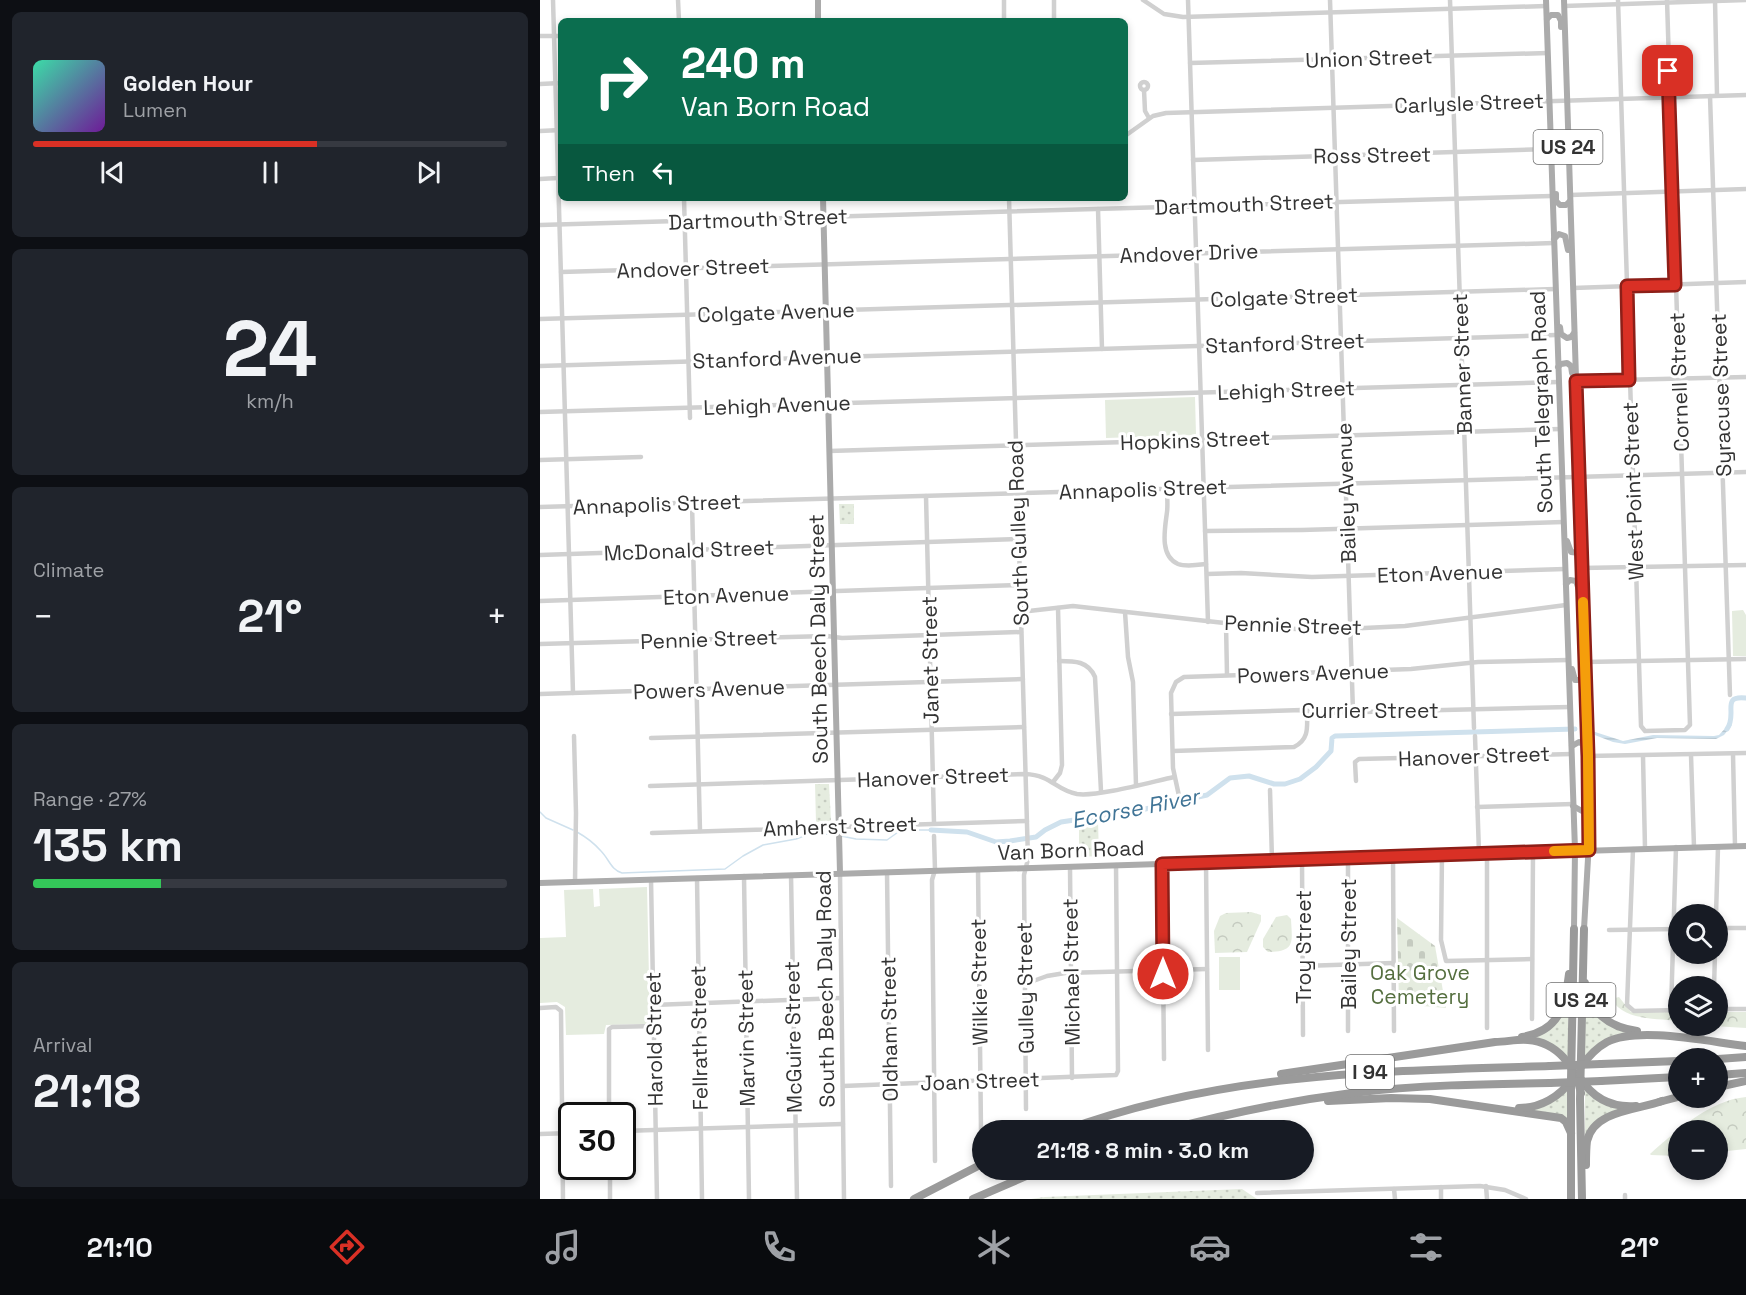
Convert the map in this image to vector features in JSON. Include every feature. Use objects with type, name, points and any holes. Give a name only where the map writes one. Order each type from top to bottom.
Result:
[{"type":"highway","points":[[1192,1094],[1204,1088],[1244,1080],[1534,1034],[1543,1030],[1561,1012],[1566,1000],[1574,932]]},
{"type":"highway","name":"South Telegraph Road","points":[[1574,932],[1572,1054],[1576,1073]]},
{"type":"highway","points":[[1583,932],[1587,993],[1599,1015],[1621,1028],[1665,1037]]},
{"type":"highway","name":"South Telegraph Road","points":[[1576,1073],[1581,1054],[1583,932]]},
{"type":"highway","points":[[1499,1108],[1525,1108],[1540,1105],[1561,1092],[1598,1049],[1617,1039],[1634,1035],[1746,1046]]},
{"type":"highway","points":[[1495,1042],[1538,1041],[1558,1052],[1594,1095],[1607,1102],[1634,1106],[1662,1101]]},
{"type":"highway","points":[[1728,1059],[1746,1058]]},
{"type":"highway","name":"I 94","points":[[1093,1120],[1192,1094],[1258,1082],[1311,1076],[1668,1061]]},
{"type":"highway","name":"US 24","points":[[1576,1073],[1581,1093],[1583,1199]]},
{"type":"highway","name":"US 24","points":[[1571,1199],[1571,1094],[1576,1073]]},
{"type":"highway","points":[[1728,1074],[1746,1073]]},
{"type":"highway","name":"I 94","points":[[1209,1120],[1255,1109],[1353,1093],[1668,1078]]},
{"type":"highway","points":[[1728,1086],[1746,1081]]},
{"type":"highway","points":[[1255,1109],[1331,1101],[1430,1099],[1561,1118],[1567,1124],[1570,1133]]},
{"type":"highway","points":[[1583,1199],[1587,1141],[1594,1128],[1610,1116],[1668,1100]]},
{"type":"highway","points":[[914,1199],[972,1169]]},
{"type":"highway","points":[[972,1199],[1017,1180]]},
{"type":"main road","points":[[818,0],[818,18]]},
{"type":"main road","name":"South Telegraph Road","points":[[1546,3],[1572,750],[1575,850],[1574,932]]},
{"type":"main road","name":"South Telegraph Road","points":[[1564,3],[1589,794],[1589,850],[1583,932]]},
{"type":"main road","points":[[1546,20],[1555,14],[1561,21],[1562,59],[1566,78]]},
{"type":"main road","points":[[1550,147],[1554,156],[1556,201],[1563,206],[1570,198]]},
{"type":"main road","points":[[823,201],[831,498]]},
{"type":"main road","points":[[1554,241],[1559,234],[1566,238],[1568,279],[1573,304]]},
{"type":"main road","points":[[1555,269],[1559,288],[1561,334],[1569,338],[1574,333]]},
{"type":"main road","points":[[1558,368],[1561,364],[1567,363],[1571,368],[1573,406],[1578,432]]},
{"type":"main road","points":[[1562,489],[1566,507],[1568,549],[1577,554],[1582,548]]},
{"type":"main road","name":"South Beech Daly Street","points":[[831,498],[838,779]]},
{"type":"main road","points":[[1565,585],[1572,580],[1578,583],[1581,633],[1584,643]]},
{"type":"main road","points":[[1566,609],[1570,627],[1573,678],[1579,681],[1586,675]]},
{"type":"main road","points":[[1572,750],[1575,742],[1583,744],[1584,773],[1589,794]]},
{"type":"main road","name":"South Beech Daly Road","points":[[838,779],[840,873]]},
{"type":"main road","points":[[1573,805],[1582,811],[1589,807]]},
{"type":"main road","name":"Van Born Road","points":[[540,883],[1746,846]]},
{"type":"street","points":[[540,84],[558,83],[553,0]]},
{"type":"street","points":[[678,0],[679,18]]},
{"type":"street","points":[[1004,0],[1004,18]]},
{"type":"street","points":[[1054,0],[1054,18]]},
{"type":"street","points":[[1143,0],[1164,14],[1177,17],[1451,9],[1546,3]]},
{"type":"street","points":[[1188,0],[1208,622]]},
{"type":"street","points":[[1330,0],[1335,202]]},
{"type":"street","name":"Banner Street","points":[[1450,0],[1474,728]]},
{"type":"street","points":[[1564,3],[1746,0]]},
{"type":"street","name":"Cornell Street","points":[[1642,729],[1688,728],[1688,660],[1667,1]]},
{"type":"street","points":[[1715,1],[1718,95]]},
{"type":"street","name":"West Point Street","points":[[1618,2],[1642,729]]},
{"type":"street","points":[[540,36],[558,36]]},
{"type":"street","name":"Union Street","points":[[1190,63],[1548,53]]},
{"type":"street","points":[[1128,134],[1149,118],[1145,111],[1144,90]]},
{"type":"street","name":"Carlysle Street","points":[[1149,118],[1160,114],[1192,112],[1746,95]]},
{"type":"street","name":"Syracuse Street","points":[[1710,96],[1730,694]]},
{"type":"street","points":[[540,131],[558,130]]},
{"type":"street","name":"Ross Street","points":[[1193,160],[1455,153],[1550,147]]},
{"type":"street","points":[[540,179],[558,178]]},
{"type":"street","points":[[1570,198],[1623,193],[1746,189]]},
{"type":"street","name":"Dartmouth Street","points":[[540,225],[1552,196]]},
{"type":"street","points":[[560,201],[573,693]]},
{"type":"street","points":[[684,201],[690,418]]},
{"type":"street","name":"South Gulley Road","points":[[1009,201],[1028,841],[1026,868]]},
{"type":"street","name":"Bailey Avenue","points":[[1335,202],[1353,712]]},
{"type":"street","points":[[1098,209],[1102,349]]},
{"type":"street","name":"Andover Drive","points":[[824,264],[1554,241]]},
{"type":"street","name":"Andover Street","points":[[561,272],[824,264]]},
{"type":"street","points":[[1573,288],[1746,282]]},
{"type":"street","name":"Colgate Street","points":[[1012,304],[1555,289]]},
{"type":"street","name":"Colgate Avenue","points":[[540,319],[1012,304]]},
{"type":"street","name":"Stanford Street","points":[[1013,351],[1556,335]]},
{"type":"street","name":"Stanford Avenue","points":[[540,366],[1013,351]]},
{"type":"street","points":[[1576,381],[1746,378]]},
{"type":"street","name":"Lehigh Street","points":[[1015,398],[1558,382]]},
{"type":"street","name":"Lehigh Avenue","points":[[540,412],[1015,398]]},
{"type":"street","name":"Hopkins Street","points":[[829,451],[1560,429]]},
{"type":"street","points":[[540,460],[641,457]]},
{"type":"street","name":"Annapolis Street","points":[[540,507],[1746,472]]},
{"type":"street","points":[[1167,489],[1168,510],[1165,532],[1168,554],[1173,561],[1181,564],[1206,564]]},
{"type":"street","name":"Janet Street","points":[[926,496],[934,824]]},
{"type":"street","points":[[692,502],[700,831]]},
{"type":"street","points":[[1205,531],[1563,522]]},
{"type":"street","name":"McDonald Street","points":[[540,555],[1018,539]]},
{"type":"street","points":[[1582,568],[1746,565]]},
{"type":"street","name":"Eton Avenue","points":[[1207,574],[1241,573],[1301,577],[1565,569]]},
{"type":"street","name":"Eton Avenue","points":[[540,601],[1020,585]]},
{"type":"street","name":"Pennie Street","points":[[1020,612],[1073,606],[1226,624],[1305,630],[1405,626],[1566,609]]},
{"type":"street","points":[[1053,782],[1060,773],[1062,765],[1058,608]]},
{"type":"street","points":[[1125,612],[1128,657],[1133,682],[1136,785]]},
{"type":"street","points":[[1226,624],[1227,675]]},
{"type":"street","name":"Pennie Street","points":[[540,644],[1021,632]]},
{"type":"street","points":[[1585,662],[1746,659]]},
{"type":"street","name":"Powers Avenue","points":[[1179,796],[1174,777],[1171,714],[1171,690],[1178,680],[1189,677],[1227,675],[1412,669],[1472,662],[1568,660]]},
{"type":"street","points":[[1059,661],[1078,662],[1090,669],[1096,679],[1101,791]]},
{"type":"street","name":"Powers Avenue","points":[[540,694],[1023,679]]},
{"type":"street","name":"Currier Street","points":[[1171,714],[1570,707]]},
{"type":"street","points":[[1173,751],[1294,747],[1301,743],[1306,735],[1307,711]]},
{"type":"street","points":[[651,738],[1024,727]]},
{"type":"street","points":[[574,736],[575,882]]},
{"type":"street","points":[[1475,736],[1479,853]]},
{"type":"street","name":"Hanover Street","points":[[1356,781],[1356,760],[1572,750]]},
{"type":"street","points":[[1588,756],[1746,753]]},
{"type":"street","points":[[1732,754],[1735,846]]},
{"type":"street","points":[[1691,755],[1694,847]]},
{"type":"street","points":[[1643,756],[1645,848]]},
{"type":"street","name":"Hanover Street","points":[[650,786],[1026,774],[1041,775],[1063,789],[1086,794],[1174,777]]},
{"type":"street","points":[[1270,790],[1272,860]]},
{"type":"street","points":[[1477,807],[1573,805]]},
{"type":"street","name":"Amherst Street","points":[[652,833],[700,831],[839,833],[934,824],[1027,821]]},
{"type":"street","points":[[934,836],[935,870],[932,880],[935,1161]]},
{"type":"street","points":[[1676,847],[1676,904]]},
{"type":"street","points":[[1716,904],[1718,847]]},
{"type":"street","points":[[1633,849],[1627,1004],[1629,1009],[1634,1011],[1668,1010]]},
{"type":"street","points":[[1532,1019],[1533,851]]},
{"type":"street","points":[[1487,853],[1487,1028]]},
{"type":"street","points":[[1442,854],[1441,940],[1446,960],[1532,959]]},
{"type":"street","points":[[1393,856],[1394,1031]]},
{"type":"street","name":"Bailey Street","points":[[1348,858],[1348,1031]]},
{"type":"street","name":"Troy Street","points":[[1302,859],[1303,1035]]},
{"type":"street","points":[[1206,863],[1208,1050]]},
{"type":"street","points":[[1162,864],[1164,1059]]},
{"type":"street","points":[[1116,865],[1117,972]]},
{"type":"street","name":"Michael Street","points":[[1070,867],[1072,1078]]},
{"type":"street","name":"Gulley Street","points":[[1026,868],[1024,875],[1026,1108]]},
{"type":"street","name":"Wilkie Street","points":[[978,869],[981,1120]]},
{"type":"street","name":"Oldham Street","points":[[887,872],[891,1186]]},
{"type":"street","name":"South Beech Daly Road","points":[[840,873],[844,1199]]},
{"type":"street","name":"McGuire Street","points":[[791,875],[797,1199]]},
{"type":"street","name":"Marvin Street","points":[[744,876],[749,1199]]},
{"type":"street","name":"Fellrath Street","points":[[697,878],[702,1199]]},
{"type":"street","name":"Harold Street","points":[[651,879],[657,1199]]},
{"type":"street","points":[[1728,928],[1746,928]]},
{"type":"street","points":[[1609,930],[1668,929]]},
{"type":"street","points":[[1303,966],[1393,963]]},
{"type":"street","points":[[1025,984],[1047,976],[1071,973],[1208,969]]},
{"type":"street","name":"Joan Street","points":[[843,1086],[1116,1075],[1117,972]]},
{"type":"street","points":[[653,1005],[842,998]]},
{"type":"street","points":[[540,1008],[560,1009],[562,1102]]},
{"type":"street","points":[[1728,1009],[1746,1009]]},
{"type":"street","points":[[609,1102],[608,1031],[612,1027],[654,1026]]},
{"type":"street","points":[[636,1131],[843,1124]]},
{"type":"street","points":[[540,1134],[558,1133]]},
{"type":"street","points":[[563,1180],[563,1199]]},
{"type":"street","points":[[610,1180],[610,1199]]},
{"type":"street","points":[[1486,1186],[1487,1199]]},
{"type":"street","points":[[1257,1193],[1304,1195],[1349,1190],[1486,1186],[1505,1190],[1526,1199]]},
{"type":"street","points":[[1441,1187],[1441,1199]]},
{"type":"street","points":[[1394,1189],[1395,1199]]},
{"type":"street","points":[[1349,1190],[1349,1196]]},
{"type":"green space","points":[[1195,397],[1196,435],[1106,438],[1105,400]]},
{"type":"green space","points":[[839,504],[854,504],[854,524],[840,524]]},
{"type":"green space","points":[[1743,610],[1746,615],[1746,656],[1733,656],[1732,611]]},
{"type":"green space","points":[[815,784],[829,784],[831,822],[816,822]]},
{"type":"green space","points":[[1098,821],[1099,856],[1079,857],[1079,827]]},
{"type":"green space","points":[[647,887],[650,1024],[606,1025],[604,1034],[566,1035],[565,1007],[557,1002],[540,1003],[540,938],[566,937],[564,890],[593,889],[594,907],[600,906],[599,889]]},
{"type":"green space","points":[[1251,912],[1261,915],[1261,921],[1247,952],[1215,953],[1214,931],[1220,916],[1226,913]]},
{"type":"green space","points":[[1287,915],[1291,919],[1292,934],[1288,948],[1268,952],[1263,947],[1263,939],[1276,917]]},
{"type":"green space","name":"Oak Grove Cemetery","points":[[1397,918],[1435,946],[1446,1008],[1399,1004]]},
{"type":"green space","points":[[1219,957],[1240,957],[1240,990],[1219,990]]},
{"type":"green space","points":[[1586,996],[1592,1008],[1626,1031],[1626,1034],[1584,1058]]},
{"type":"green space","points":[[1619,997],[1631,1012],[1668,1012],[1668,1020],[1632,1015],[1617,1006],[1611,999]]},
{"type":"green space","points":[[1565,1006],[1568,1007],[1568,1057],[1533,1038],[1566,1008]]},
{"type":"green space","points":[[1728,1012],[1746,1012],[1746,1028],[1728,1027]]},
{"type":"green space","points":[[1568,1088],[1568,1119],[1534,1112],[1533,1110]]},
{"type":"green space","points":[[1585,1090],[1622,1109],[1585,1136]]},
{"type":"green space","points":[[1746,1097],[1746,1149],[1728,1151],[1728,1120],[1691,1120],[1711,1108],[1728,1108],[1728,1101]]},
{"type":"green space","points":[[1668,1139],[1668,1156],[1650,1154]]},
{"type":"green space","points":[[1242,1189],[1257,1199],[1031,1199],[1045,1197]]},
{"type":"water","points":[[1730,723],[1732,725],[1724,735],[1716,739],[1657,738],[1625,744],[1592,734],[1592,731],[1623,741],[1653,735],[1714,736],[1719,735]]},
{"type":"waterway","name":"Ecorse River","points":[[1727,729],[1731,717],[1731,703],[1734,699],[1746,698]]},
{"type":"waterway","name":"Ecorse River","points":[[931,830],[967,832],[996,842],[1010,841],[1036,837],[1061,822],[1141,810],[1207,795],[1230,778],[1249,776],[1274,784],[1285,784],[1300,779],[1316,767],[1331,751],[1332,738],[1335,736],[1575,729]]},
{"type":"waterway","name":"Ecorse River","points":[[540,812],[546,818],[573,830]]},
{"type":"waterway","name":"Ecorse River","points":[[841,836],[887,840],[901,830],[931,830]]},
{"type":"waterway","name":"Ecorse River","points":[[577,832],[596,845],[613,867],[622,873],[725,869],[763,845],[796,839],[812,833],[836,835]]},
{"type":"slow traffic","points":[[1554,851],[1589,850],[1583,602]]},
{"type":"route","points":[[1163,974],[1162,864],[1589,850],[1576,381],[1629,380],[1627,286],[1675,285],[1668,71]]}]
